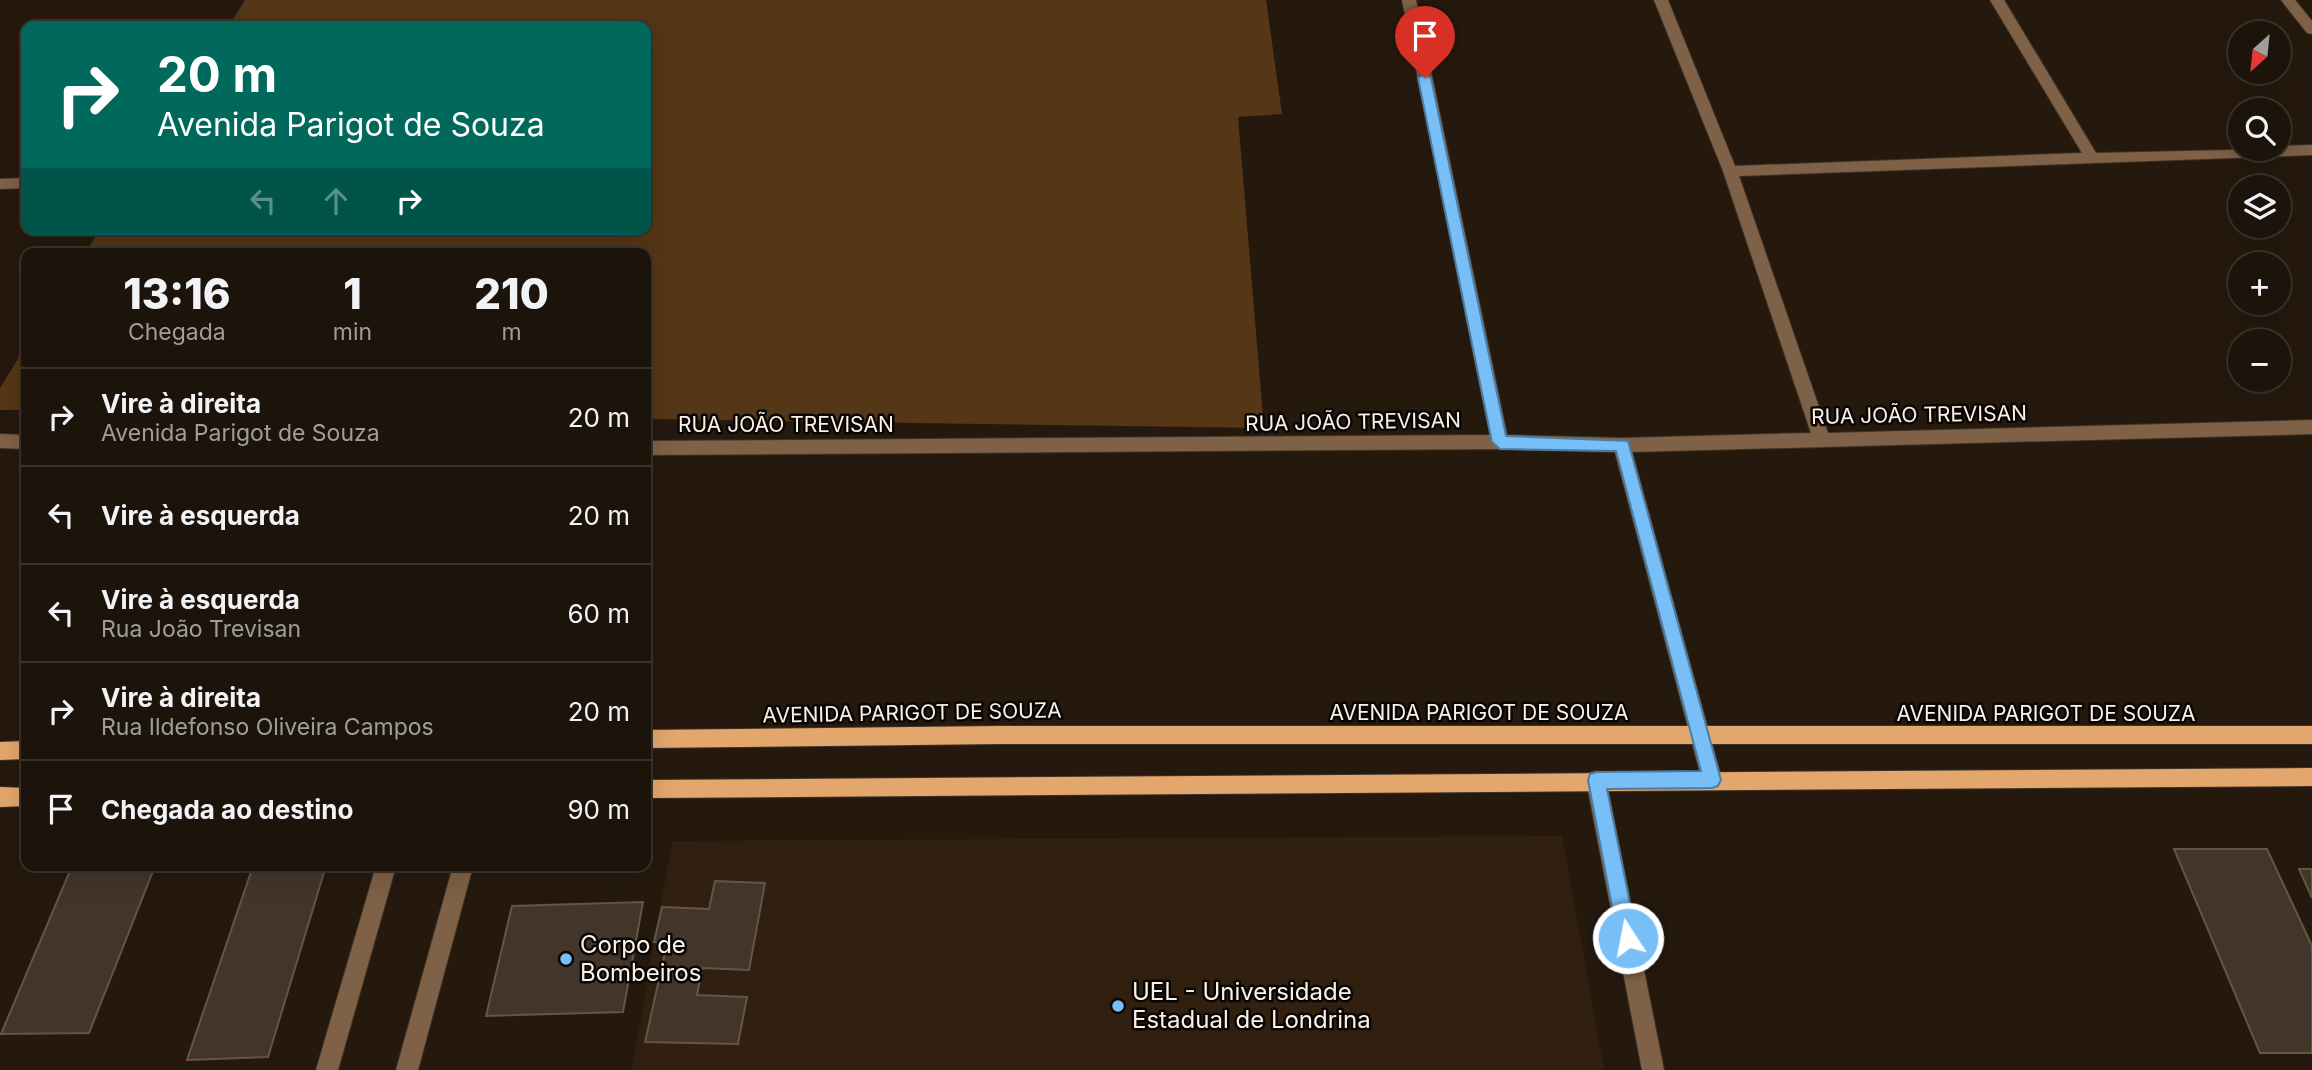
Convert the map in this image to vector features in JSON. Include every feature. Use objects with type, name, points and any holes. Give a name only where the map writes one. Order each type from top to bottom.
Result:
[{"type":"main road","name":"AVENIDA PARIGOT DE SOUZA","points":[[651,739],[999,735],[2312,735]]},
{"type":"main road","points":[[0,751],[21,750]]},
{"type":"main road","points":[[651,789],[1597,780],[2312,777]]},
{"type":"main road","points":[[0,797],[21,797]]},
{"type":"street","points":[[1409,0],[1500,442]]},
{"type":"street","points":[[1661,0],[1730,172],[1822,440]]},
{"type":"street","points":[[1997,0],[2092,158]]},
{"type":"street","points":[[2288,0],[2312,30]]},
{"type":"street","points":[[1730,172],[2312,150]]},
{"type":"street","points":[[0,184],[21,183]]},
{"type":"street","name":"RUA JOÃO TREVISAN","points":[[651,448],[1500,442],[1622,445],[2312,428]]},
{"type":"street","points":[[0,441],[21,442]]},
{"type":"street","points":[[1622,445],[1712,780]]},
{"type":"street","points":[[1597,780],[1653,1070]]},
{"type":"street","points":[[327,1070],[385,871]]},
{"type":"street","points":[[407,1070],[462,871]]},
{"type":"shaded area","points":[[245,0],[1266,0],[1282,114],[1238,117],[1264,428],[651,419],[651,248],[89,248],[96,235],[651,235],[651,21],[232,21]]},
{"type":"shaded area","points":[[21,354],[21,410],[0,410],[0,388]]},
{"type":"shaded area","name":"UEL - Universidade Estadual de Londrina","points":[[1562,836],[1604,1070],[632,1070],[672,841]]},
{"type":"building","points":[[2174,849],[2267,849],[2312,946],[2312,1053],[2260,1053]]},
{"type":"building","points":[[2299,869],[2312,869],[2312,898]]},
{"type":"building","points":[[70,871],[153,871],[89,1033],[1,1034]]},
{"type":"building","points":[[251,871],[324,871],[268,1057],[187,1060]]},
{"type":"building","points":[[715,881],[765,883],[749,970],[702,968],[697,995],[747,997],[738,1044],[645,1042],[667,944],[654,942],[662,907],[709,909]]},
{"type":"building","name":"Corpo de Bombeiros","points":[[643,902],[623,1012],[486,1016],[512,906]]},
{"type":"place","name":"Corpo de Bombeiros","points":[[566,959]]},
{"type":"place","name":"UEL - Universidade Estadual de Londrina","points":[[1118,1006]]},
{"type":"route","points":[[1425,78],[1500,442],[1622,445],[1702,736],[1712,780],[1597,780],[1628,938]]}]
